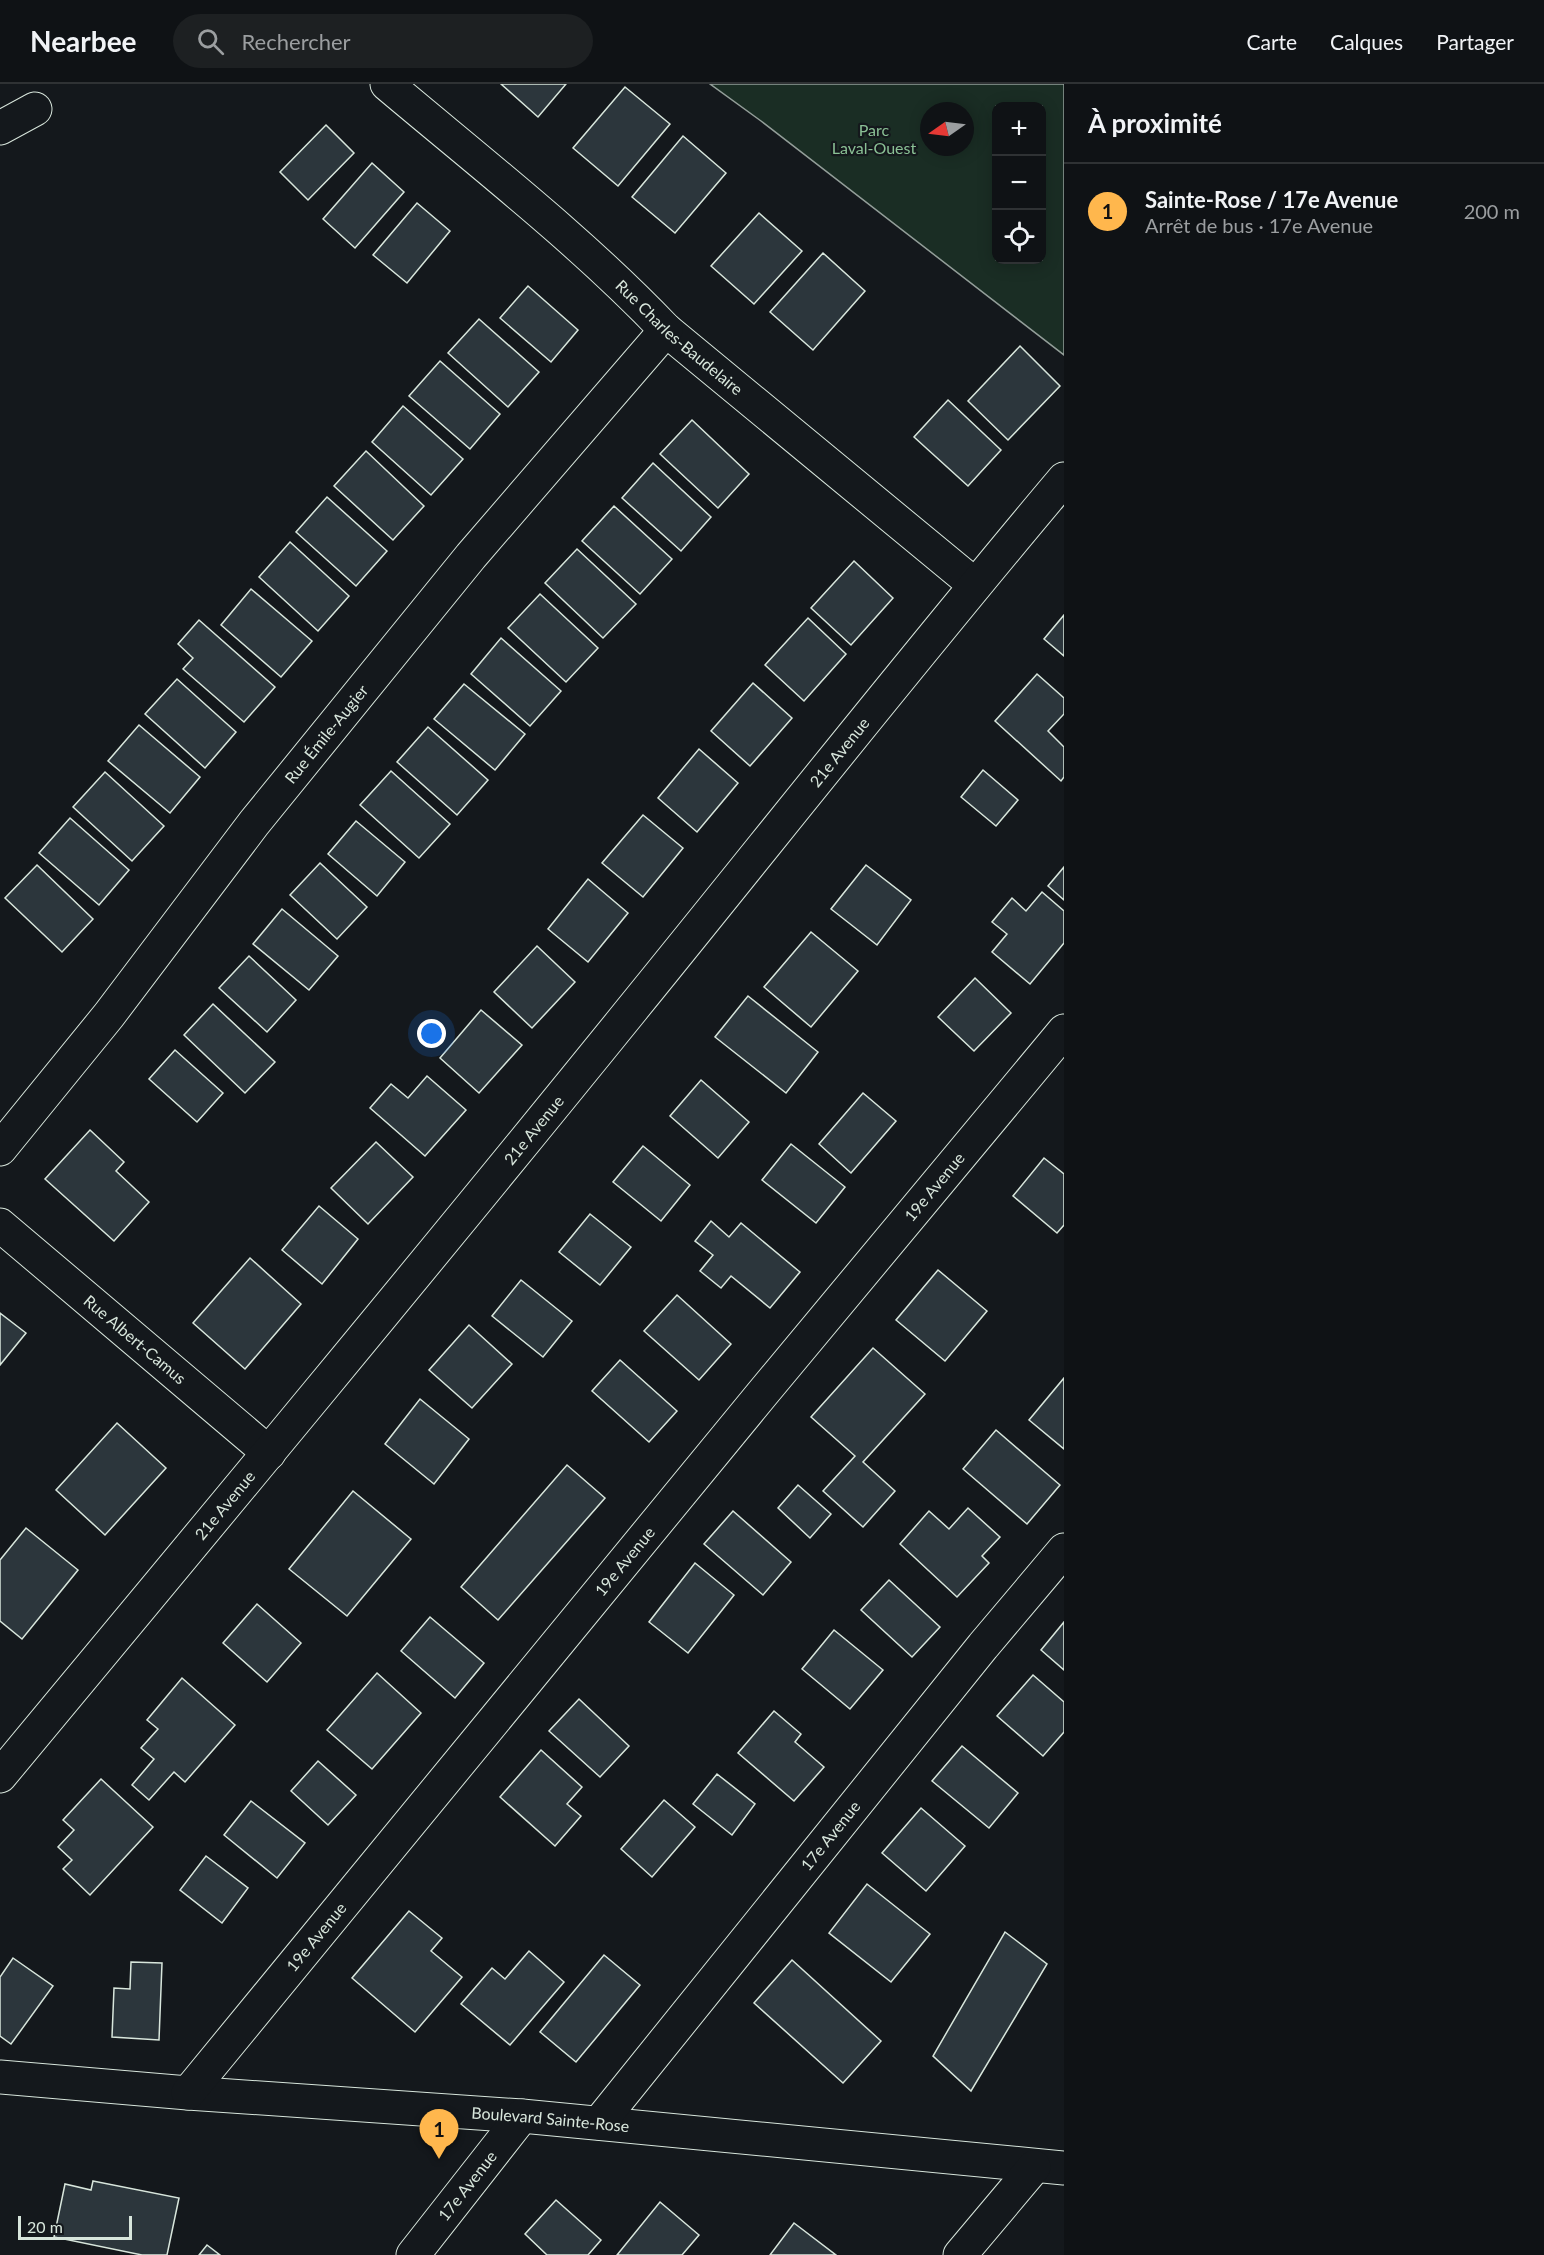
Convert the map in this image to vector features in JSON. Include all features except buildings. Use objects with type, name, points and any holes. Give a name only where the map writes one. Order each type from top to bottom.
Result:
[{"type":"street","name":"Rue Charles-Baudelaire","points":[[387,84],[506,184],[632,295],[666,330],[975,585]]},
{"type":"street","points":[[0,128],[35,109]]},
{"type":"street","name":"Rue Émile-Augier","points":[[0,1149],[109,1015],[262,814],[463,565],[666,330]]},
{"type":"street","name":"21e Avenue","points":[[0,1776],[269,1453],[617,1028],[975,585],[1064,479]]},
{"type":"street","name":"19e Avenue","points":[[188,2093],[762,1394],[1064,1031]]},
{"type":"street","name":"Rue Albert-Camus","points":[[0,1225],[269,1453]]},
{"type":"street","name":"17e Avenue","points":[[599,2123],[968,1665],[1064,1550]]},
{"type":"street","name":"Boulevard Sainte-Rose","points":[[0,2077],[188,2093],[522,2116],[1049,2168]]},
{"type":"street","name":"17e Avenue","points":[[413,2255],[522,2116]]},
{"type":"street","points":[[960,2255],[1049,2168]]},
{"type":"green space","name":"Parc Laval-Ouest","points":[[710,84],[1064,84],[1064,355],[761,121]]},
{"type":"place","name":"Sainte-Rose / 17e Avenue","points":[[439,2159]]}]
